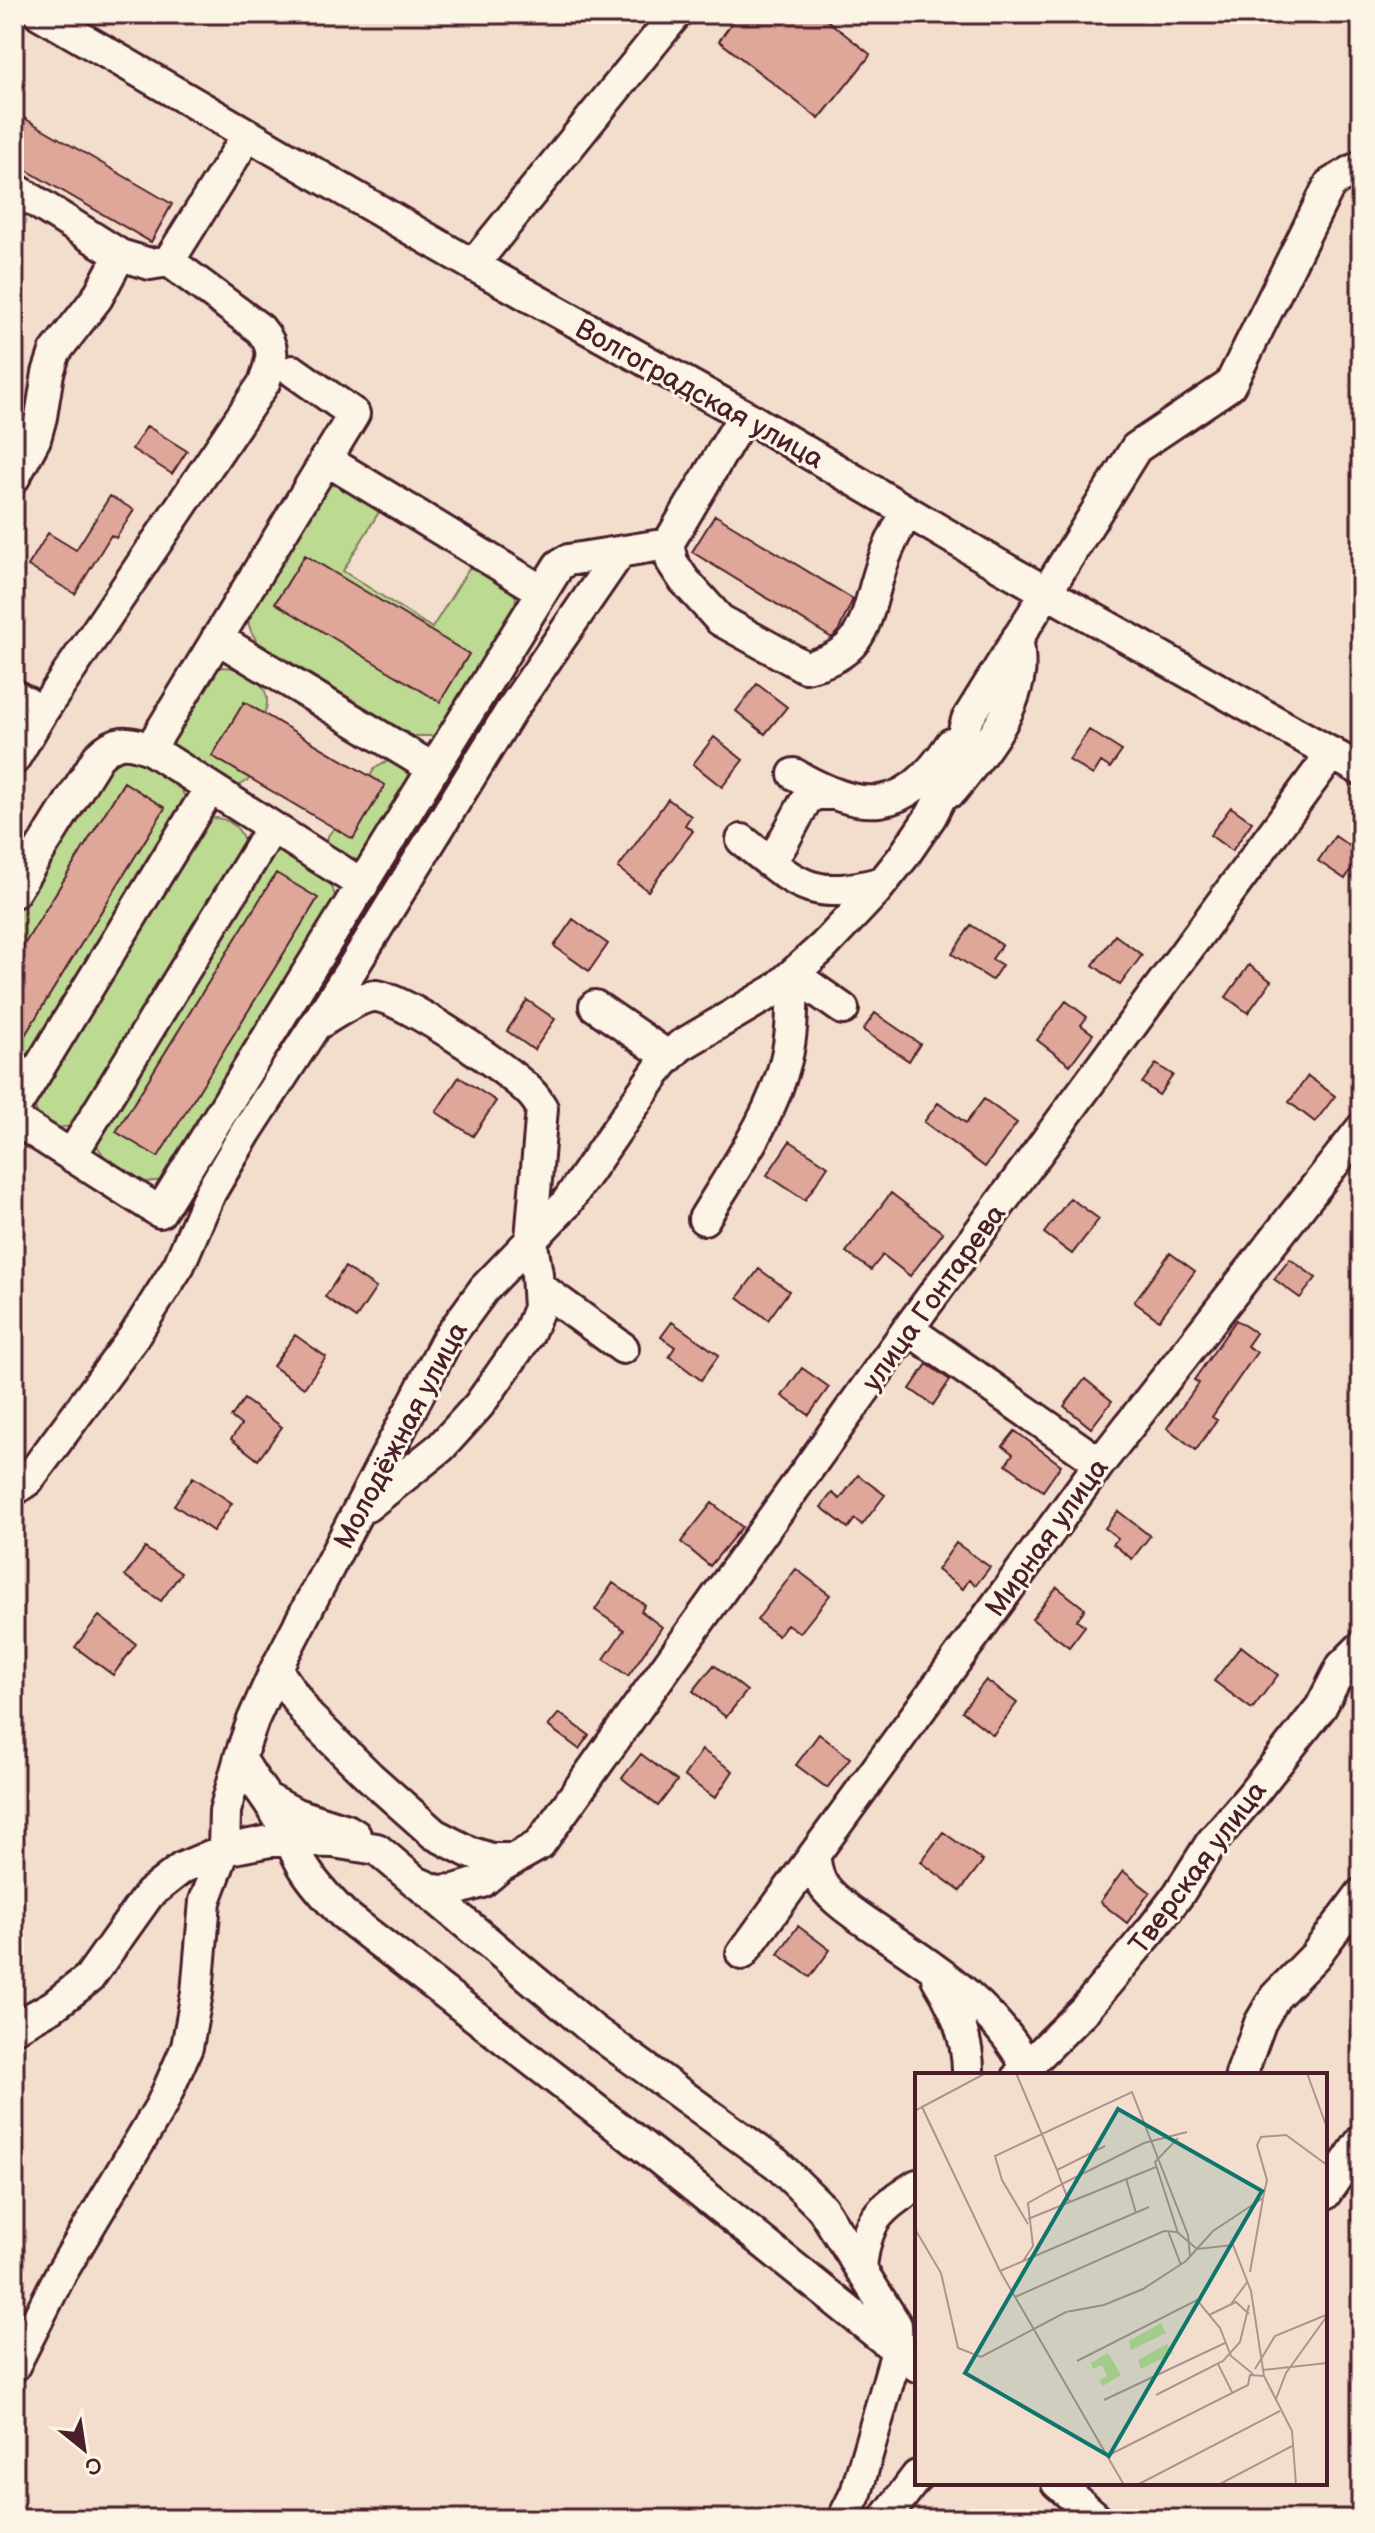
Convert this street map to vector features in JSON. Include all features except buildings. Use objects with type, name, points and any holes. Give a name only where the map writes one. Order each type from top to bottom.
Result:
[{"type":"street","name":"Волгоградская улица","points":[[40,14],[247,136],[744,415],[1046,592],[1361,770]]},
{"type":"street","points":[[473,265],[676,14]]},
{"type":"street","points":[[169,261],[247,136]]},
{"type":"street","name":"Молодёжная улица","points":[[14,2366],[60,2275],[162,2104],[187,2047],[197,1993],[205,1901],[224,1850],[225,1811],[240,1757],[276,1669],[446,1341],[484,1289],[565,1205],[662,1064],[680,1046],[775,990],[823,947],[883,882],[931,816],[951,777],[967,720],[1136,448],[1230,385],[1330,184],[1361,166]]},
{"type":"street","points":[[14,188],[120,255],[150,264],[169,261],[260,329],[270,341],[272,355],[264,383],[42,712],[14,759]]},
{"type":"street","points":[[14,478],[35,439],[55,352],[97,298],[120,255]]},
{"type":"street","points":[[150,749],[354,414],[293,371]]},
{"type":"street","points":[[744,415],[668,544],[672,562],[684,580],[720,620],[805,667],[827,663],[843,654],[854,644],[864,623],[883,561],[907,512]]},
{"type":"street","points":[[325,459],[542,591]]},
{"type":"street","points":[[14,1119],[160,1212],[559,565],[568,560],[668,544]]},
{"type":"street","points":[[14,1490],[28,1480],[133,1338],[179,1265],[210,1193],[231,1156],[510,712],[620,552]]},
{"type":"street","points":[[931,816],[981,755],[1002,723],[1020,671],[1018,637]]},
{"type":"street","points":[[217,638],[434,769]]},
{"type":"street","points":[[14,695],[42,712]]},
{"type":"street","points":[[769,862],[806,800],[816,794],[832,794],[861,800],[888,800],[908,792],[926,778],[967,720]]},
{"type":"street","points":[[14,892],[98,757],[109,746],[121,743],[134,743],[150,749],[363,885]]},
{"type":"street","name":"улица Гонтарева","points":[[482,1882],[500,1867],[527,1852],[1332,753]]},
{"type":"street","points":[[794,774],[832,794]]},
{"type":"street","points":[[14,1109],[210,788]]},
{"type":"street","points":[[71,1156],[272,827]]},
{"type":"street","points":[[742,840],[790,878],[806,886],[828,891],[851,891],[883,882]]},
{"type":"street","points":[[793,974],[843,1009]]},
{"type":"street","points":[[704,1219],[750,1144],[786,1062],[791,1033],[793,974]]},
{"type":"street","points":[[315,1025],[346,1007],[374,996],[400,1003],[479,1053],[532,1094],[542,1108],[531,1239],[539,1308],[528,1335],[479,1405],[441,1447],[356,1514]]},
{"type":"street","points":[[595,1006],[669,1057]]},
{"type":"street","name":"Мирная улица","points":[[742,1954],[1100,1463],[1361,1129]]},
{"type":"street","points":[[538,1286],[623,1348]]},
{"type":"street","points":[[908,1329],[1100,1463]]},
{"type":"street","name":"Тверская улица","points":[[1023,2071],[1085,2009],[1152,1929],[1211,1843],[1355,1664]]},
{"type":"street","points":[[276,1669],[308,1716],[434,1834],[469,1852],[491,1859],[527,1852]]},
{"type":"street","points":[[240,1757],[252,1781],[268,1799],[316,1887],[343,1914],[658,2158],[907,2359]]},
{"type":"street","points":[[268,1799],[296,1814],[347,1830],[377,1849],[593,2030],[777,2164],[822,2208],[896,2325],[907,2359],[856,2493],[843,2519]]},
{"type":"street","points":[[14,2028],[53,2006],[89,1978],[149,1894],[182,1868],[224,1850],[270,1841],[333,1842],[377,1849]]},
{"type":"street","points":[[814,1856],[823,1885],[866,1921],[928,1963],[965,1993],[1017,2049],[1023,2071]]},
{"type":"street","points":[[416,1882],[437,1891],[455,1890],[482,1882]]},
{"type":"street","points":[[482,1882],[473,1910],[487,1943]]},
{"type":"street","points":[[1242,2073],[1260,2023],[1275,1997],[1315,1956],[1361,1894]]},
{"type":"street","points":[[928,1963],[954,2008],[963,2037],[968,2073]]},
{"type":"street","points":[[1327,2191],[1361,2141]]},
{"type":"street","points":[[861,2268],[867,2234],[882,2211],[890,2202],[915,2186]]},
{"type":"street","points":[[822,2208],[836,2216],[848,2217],[863,2217],[882,2211]]},
{"type":"street","points":[[885,2519],[915,2479]]},
{"type":"street","points":[[1059,2485],[1098,2519]]},
{"type":"green space","points":[[330,485],[346,486],[382,507],[343,571],[432,628],[473,562],[512,589],[516,598],[512,621],[442,731],[432,736],[412,736],[258,642],[251,630],[248,608],[316,494]]},
{"type":"green space","points":[[222,667],[241,671],[257,680],[263,687],[267,704],[264,714],[245,702],[213,756],[250,779],[226,789],[174,750],[173,739],[214,672]]},
{"type":"green space","points":[[120,757],[132,757],[181,788],[188,806],[34,1056],[14,1060],[14,914],[103,767]]},
{"type":"green space","points":[[388,761],[403,768],[411,782],[361,861],[351,863],[327,844],[328,836],[334,828],[353,838],[385,785],[370,776],[375,768]]},
{"type":"green space","points":[[217,818],[236,827],[245,845],[77,1124],[50,1127],[40,1119],[32,1094],[207,819]]},
{"type":"green space","points":[[282,851],[329,878],[336,899],[165,1180],[145,1182],[107,1161],[96,1144],[271,852]]}]
